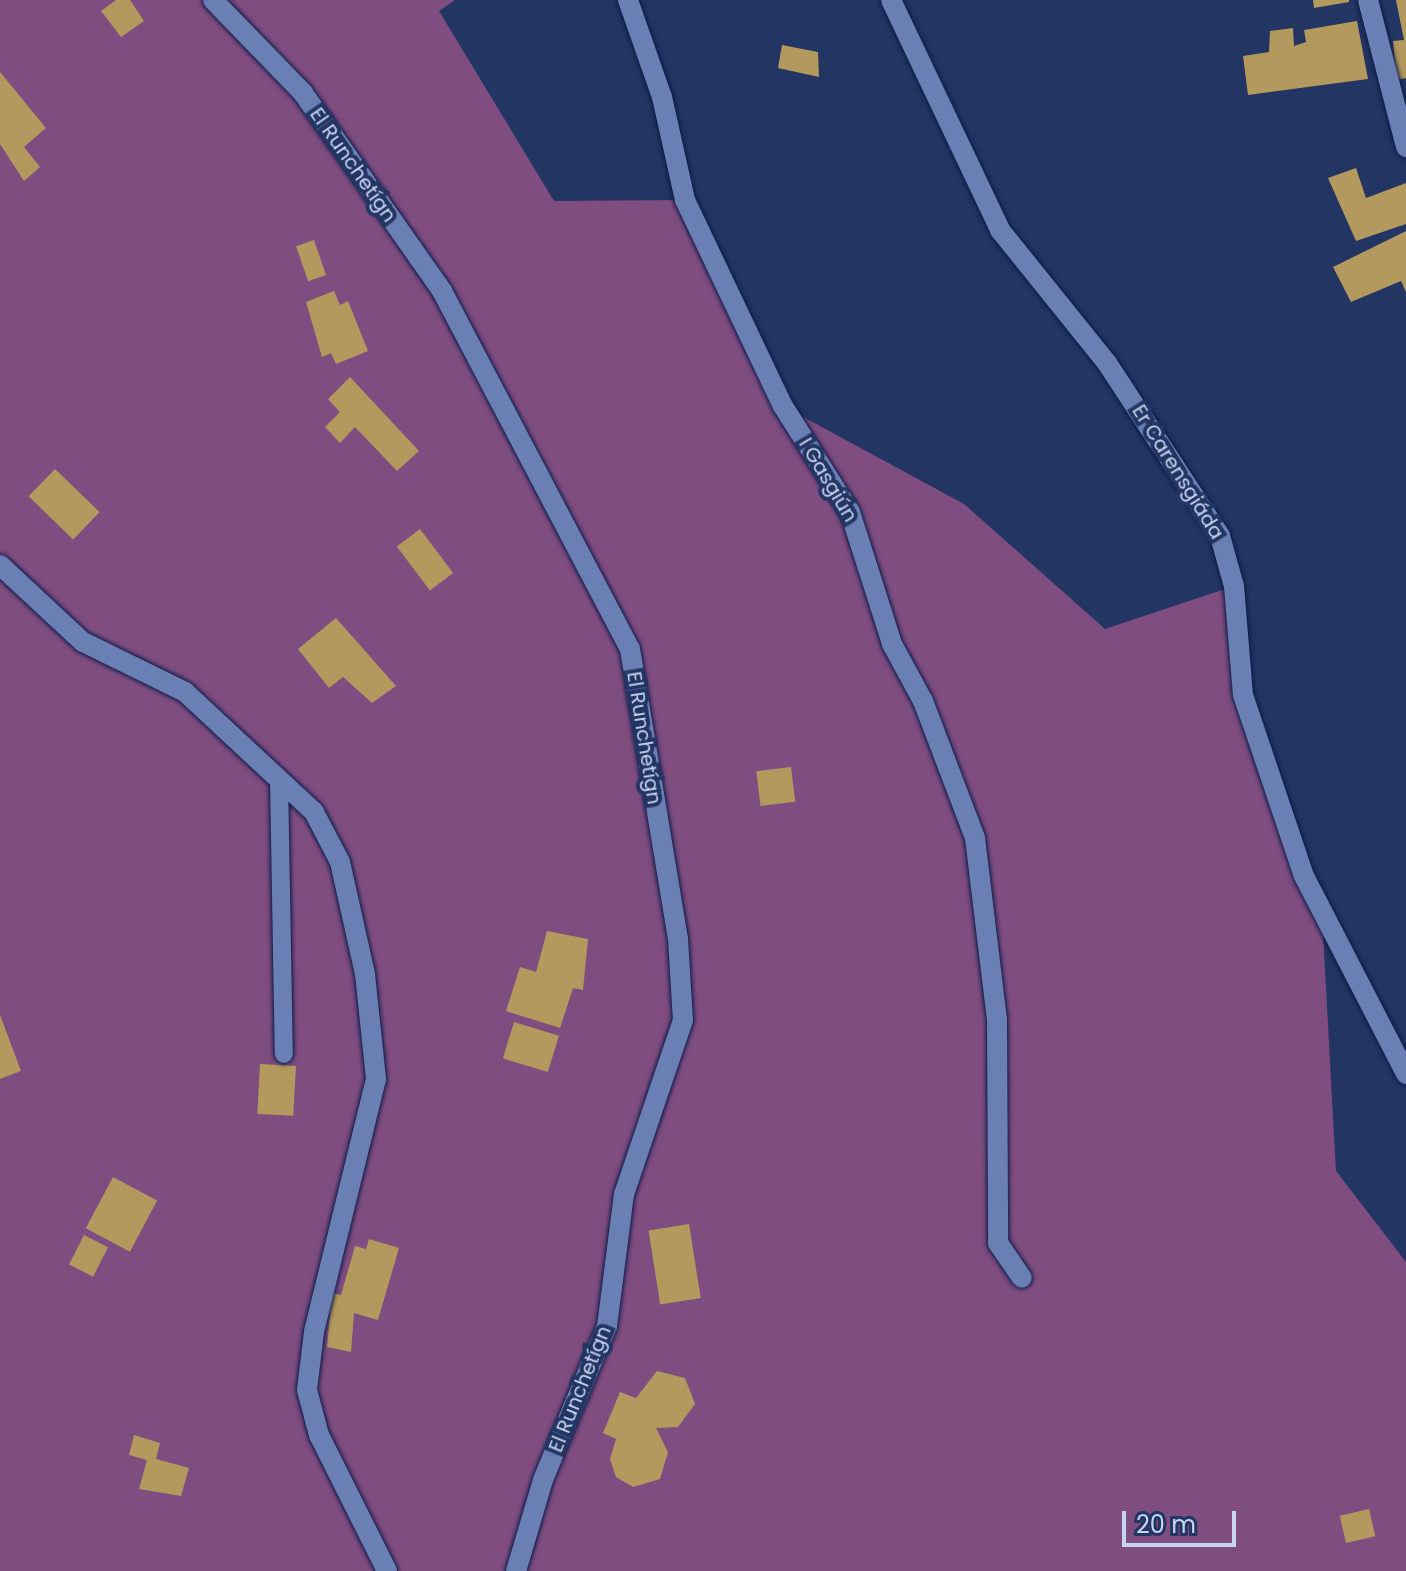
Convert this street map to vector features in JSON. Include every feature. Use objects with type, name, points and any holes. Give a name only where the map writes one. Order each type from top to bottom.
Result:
[{"type":"street","name":"El Runchetígn","points":[[213,0],[303,93],[442,291],[630,649],[678,939],[683,1020],[678,1053],[624,1194],[607,1326],[543,1480],[516,1571]]},
{"type":"street","name":"I Gasgiún","points":[[628,0],[662,97],[685,200],[783,406],[850,512],[892,644],[923,701],[975,838],[997,1019],[998,1243],[1022,1278]]},
{"type":"street","name":"Er Carensgiáda","points":[[891,0],[1000,230],[1107,363],[1220,536],[1233,575],[1243,695],[1304,876],[1406,1074]]},
{"type":"street","points":[[1368,0],[1406,147]]},
{"type":"street","points":[[0,565],[83,642],[185,692],[314,812],[340,862],[377,1050],[368,1131],[314,1332],[307,1390],[319,1435],[387,1571]]},
{"type":"lane","points":[[279,779],[284,1054]]},
{"type":"shaded area","points":[[0,0],[455,0],[439,11],[554,201],[685,200],[783,406],[964,504],[1105,629],[1234,586],[1238,669],[1322,915],[1336,1171],[1406,1262],[1406,1571],[0,1571]]},
{"type":"building","points":[[116,0],[130,0],[144,21],[121,37],[101,11]]},
{"type":"building","points":[[1313,0],[1349,0],[1349,2],[1314,8]]},
{"type":"building","points":[[1396,0],[1406,0],[1406,78],[1396,80],[1393,41],[1404,40]]},
{"type":"building","points":[[1357,21],[1368,79],[1248,95],[1243,56],[1269,52],[1270,31],[1293,28],[1294,46],[1306,42],[1304,30]]},
{"type":"building","points":[[782,45],[818,52],[819,77],[778,68]]},
{"type":"building","points":[[0,72],[46,128],[24,147],[40,167],[24,181],[0,144]]},
{"type":"building","points":[[1356,168],[1366,198],[1406,183],[1406,224],[1356,241],[1328,178]]},
{"type":"building","points":[[1406,231],[1406,292],[1401,281],[1351,302],[1333,267]]},
{"type":"building","points":[[314,240],[326,275],[308,281],[296,246]]},
{"type":"building","points":[[334,291],[340,305],[348,301],[368,351],[336,364],[331,353],[322,357],[306,302]]},
{"type":"building","points":[[350,377],[419,451],[397,471],[355,427],[340,443],[325,427],[340,412],[328,399]]},
{"type":"building","points":[[55,469],[100,512],[73,539],[29,496]]},
{"type":"building","points":[[420,529],[453,573],[430,590],[397,546]]},
{"type":"building","points":[[336,618],[396,686],[372,703],[343,677],[329,688],[298,649]]},
{"type":"building","points":[[791,767],[795,802],[761,806],[756,771]]},
{"type":"building","points":[[547,931],[588,939],[583,990],[573,988],[560,1028],[506,1011],[520,967],[536,972]]},
{"type":"building","points":[[0,1015],[21,1071],[0,1079]]},
{"type":"building","points":[[514,1022],[559,1036],[548,1072],[503,1058]]},
{"type":"building","points":[[260,1064],[296,1066],[293,1116],[257,1114]]},
{"type":"building","points":[[113,1177],[157,1200],[130,1252],[86,1228]]},
{"type":"building","points":[[689,1224],[701,1298],[660,1304],[649,1230]]},
{"type":"building","points":[[84,1235],[108,1247],[93,1277],[69,1264]]},
{"type":"building","points":[[369,1239],[399,1248],[378,1320],[354,1313],[351,1352],[327,1347],[332,1293],[341,1295],[355,1246],[366,1249]]},
{"type":"building","points":[[657,1371],[685,1378],[695,1404],[678,1427],[656,1428],[668,1452],[660,1479],[633,1487],[616,1477],[610,1459],[616,1439],[603,1433],[620,1392],[636,1398]]},
{"type":"building","points":[[134,1435],[160,1443],[156,1459],[189,1468],[181,1496],[139,1489],[147,1460],[129,1455]]},
{"type":"building","points":[[1369,1509],[1375,1536],[1346,1543],[1340,1516]]}]
